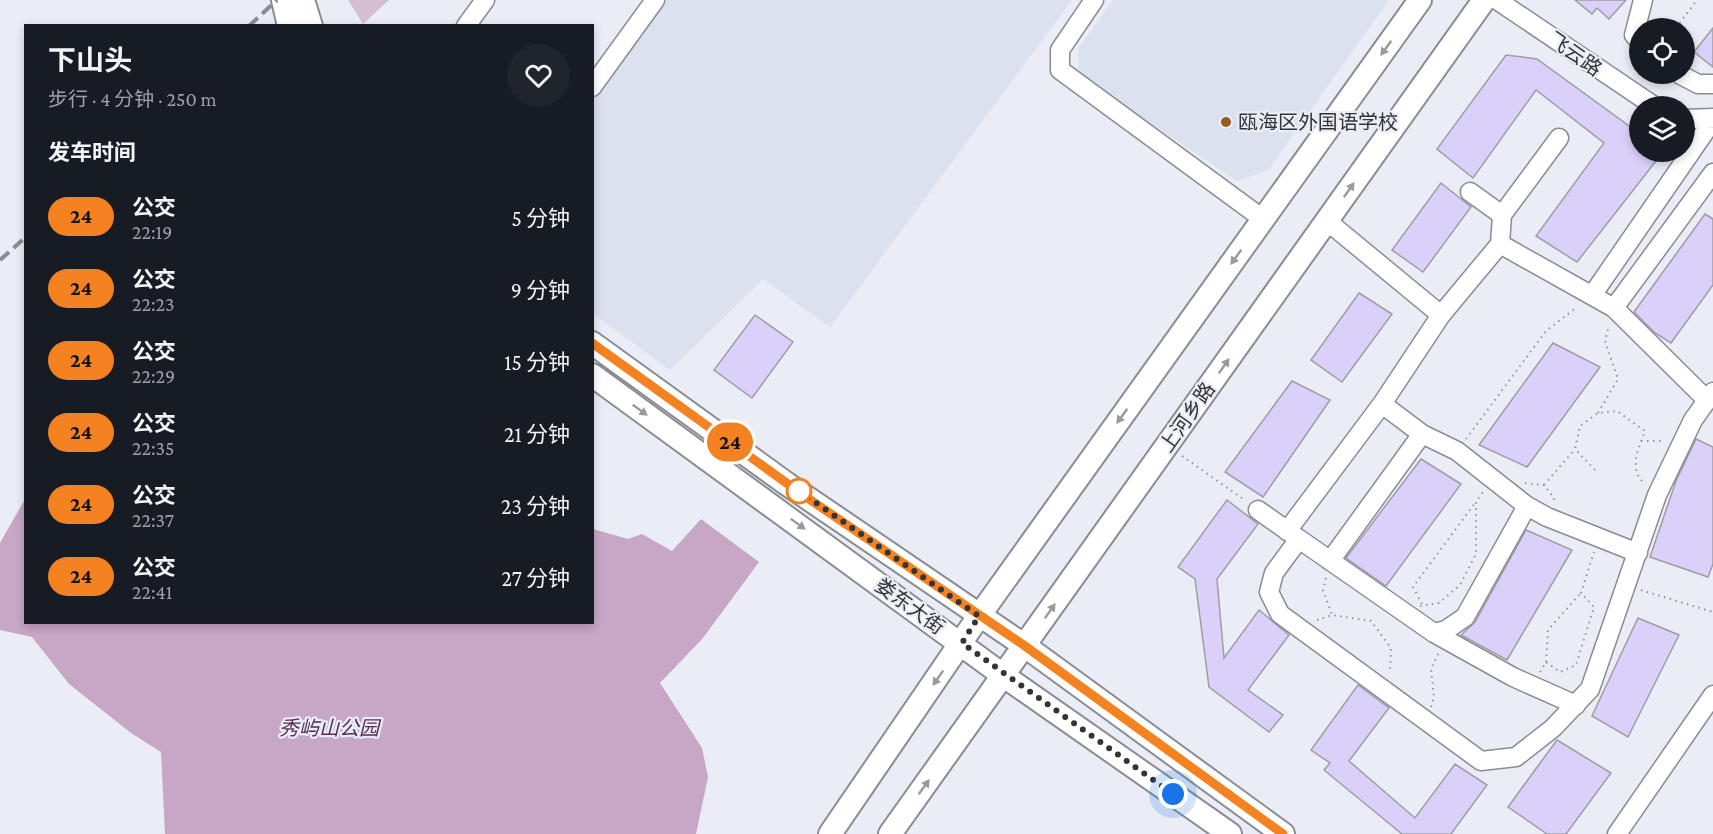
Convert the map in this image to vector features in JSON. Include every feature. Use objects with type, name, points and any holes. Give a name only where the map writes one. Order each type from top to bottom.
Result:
[{"type":"main road","points":[[283,0],[289,24]]},
{"type":"main road","points":[[303,0],[310,24]]},
{"type":"main road","points":[[830,834],[979,616],[1420,0]]},
{"type":"main road","name":"上河乡路","points":[[890,834],[1484,0]]},
{"type":"main road","name":"娄东大街","points":[[594,344],[787,483],[1025,646],[1283,834]]},
{"type":"main road","name":"娄东大街","points":[[594,376],[962,643],[1004,676],[1230,834]]},
{"type":"street","points":[[467,24],[484,0]]},
{"type":"street","points":[[594,84],[655,0]]},
{"type":"street","points":[[1094,0],[1060,50],[1060,70],[1263,219]]},
{"type":"street","name":"飞云路","points":[[1497,0],[1639,96]]},
{"type":"street","points":[[1638,18],[1643,0]]},
{"type":"street","points":[[1695,82],[1713,84]]},
{"type":"street","points":[[1695,119],[1713,119]]},
{"type":"street","points":[[1593,294],[1713,119]]},
{"type":"street","points":[[1500,244],[1593,294],[1614,308],[1710,396],[1678,451],[1657,495],[1590,689],[1553,728],[1516,757],[1481,761],[1280,614],[1269,592],[1274,573],[1293,535],[1441,315],[1500,244],[1502,215],[1559,138]]},
{"type":"street","points":[[1614,308],[1706,197],[1713,173]]},
{"type":"street","points":[[1470,192],[1502,215]]},
{"type":"street","points":[[1327,221],[1441,315]]},
{"type":"street","points":[[1382,404],[1422,434],[1457,451],[1527,506],[1547,517],[1638,553]]},
{"type":"street","points":[[1330,561],[1422,434]]},
{"type":"street","points":[[1439,636],[1465,617],[1527,506]]},
{"type":"street","points":[[1258,510],[1330,561],[1417,611],[1439,636],[1532,686],[1576,705]]},
{"type":"street","points":[[1617,834],[1713,695]]},
{"type":"path","points":[[1684,18],[1697,0]]},
{"type":"path","points":[[1457,451],[1546,331],[1593,294]]},
{"type":"path","points":[[1544,485],[1575,449],[1580,426],[1598,413],[1618,379],[1605,341],[1614,308]]},
{"type":"path","points":[[1598,413],[1617,411],[1645,431],[1634,457],[1638,478],[1657,495]]},
{"type":"path","points":[[1641,441],[1663,440],[1678,451]]},
{"type":"path","points":[[1168,445],[1258,510]]},
{"type":"path","points":[[1575,449],[1595,470]]},
{"type":"path","points":[[1476,502],[1476,554],[1460,585],[1439,603],[1417,611],[1413,587],[1476,502],[1493,480]]},
{"type":"path","points":[[1532,686],[1546,663],[1548,630],[1581,593],[1599,537]]},
{"type":"path","points":[[1330,561],[1323,590],[1332,615]]},
{"type":"path","points":[[1626,586],[1713,612]]},
{"type":"path","points":[[1546,663],[1560,672],[1576,665],[1594,607],[1581,593]]},
{"type":"path","points":[[1297,627],[1332,615],[1371,621],[1390,648],[1389,694]]},
{"type":"path","points":[[1426,721],[1434,698],[1431,669],[1439,636]]},
{"type":"shaded area","points":[[348,0],[389,0],[363,24]]},
{"type":"shaded area","points":[[646,0],[1072,0],[830,327],[763,279],[670,370],[594,315],[594,72]]},
{"type":"shaded area","name":"瓯海区外国语学校","points":[[1113,0],[1389,0],[1268,170],[1237,181],[1079,75],[1078,49]]},
{"type":"green space","name":"秀屿山公园","points":[[24,501],[24,624],[594,624],[594,529],[628,539],[642,534],[672,551],[701,519],[759,562],[703,638],[660,683],[702,748],[708,777],[696,834],[165,834],[161,752],[131,733],[69,684],[32,637],[0,630],[0,543]]},
{"type":"building","points":[[1575,0],[1626,0],[1609,19],[1597,8],[1592,14]]},
{"type":"building","points":[[1713,28],[1713,67],[1695,51]]},
{"type":"building","points":[[1506,55],[1537,59],[1629,126],[1629,162],[1655,162],[1577,262],[1536,236],[1604,143],[1536,90],[1473,178],[1437,149]]},
{"type":"building","points":[[1441,183],[1471,207],[1423,272],[1392,250]]},
{"type":"building","points":[[1705,214],[1713,219],[1713,285],[1671,343],[1655,333],[1634,312]]},
{"type":"building","points":[[1359,293],[1392,314],[1342,382],[1311,360]]},
{"type":"building","points":[[755,315],[793,342],[752,398],[714,370]]},
{"type":"building","points":[[1553,343],[1600,367],[1527,467],[1479,445]]},
{"type":"building","points":[[1292,381],[1330,400],[1263,497],[1225,472]]},
{"type":"building","points":[[1696,439],[1713,447],[1713,564],[1708,577],[1650,557],[1676,481]]},
{"type":"building","points":[[1421,459],[1461,484],[1386,586],[1346,558]]},
{"type":"building","points":[[1227,500],[1258,524],[1217,579],[1224,658],[1259,610],[1289,635],[1248,690],[1283,715],[1269,732],[1209,687],[1195,579],[1178,567]]},
{"type":"building","points":[[1526,530],[1572,550],[1507,660],[1461,635],[1475,622]]},
{"type":"building","points":[[1638,618],[1679,635],[1628,737],[1592,716]]},
{"type":"building","points":[[1358,685],[1389,708],[1349,761],[1415,818],[1455,764],[1487,785],[1451,834],[1402,834],[1324,770],[1330,763],[1311,750]]},
{"type":"building","points":[[1557,740],[1611,773],[1566,834],[1547,834],[1508,807]]},
{"type":"railway","points":[[251,24],[277,0]]},
{"type":"railway","points":[[0,260],[24,239]]},
{"type":"bus line","name":"24","points":[[594,344],[806,497],[1025,646],[1283,834]]},
{"type":"place","name":"瓯海区外国语学校","points":[[1226,122]]},
{"type":"route","points":[[799,491],[979,616],[962,643],[1004,676],[1173,794]]}]
